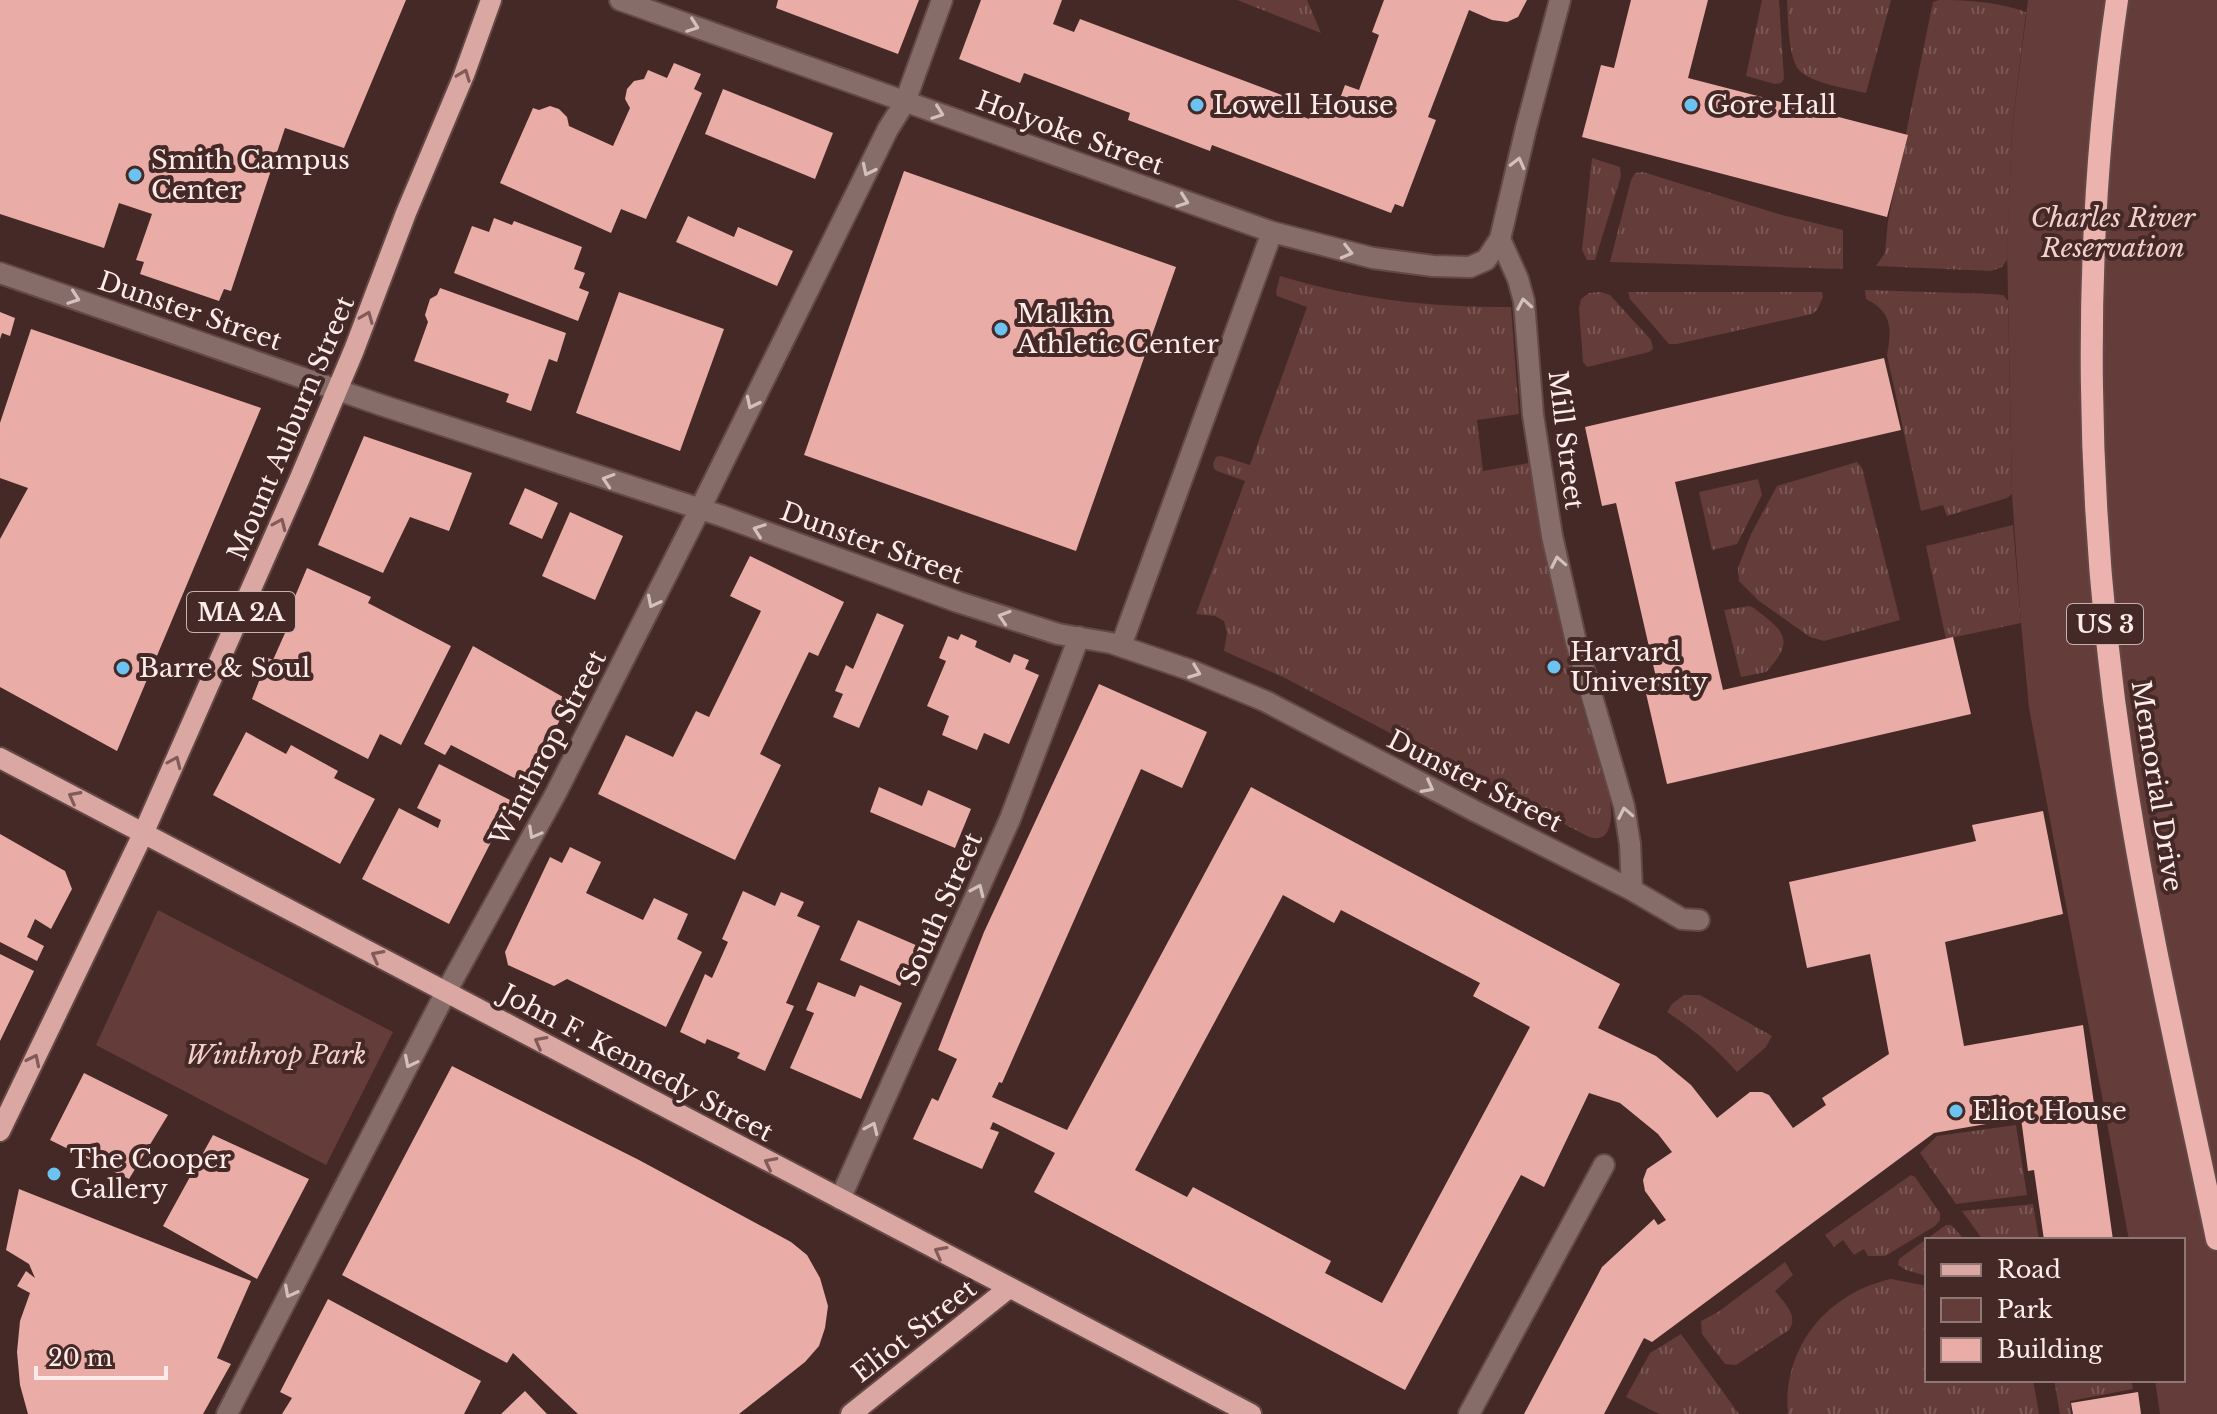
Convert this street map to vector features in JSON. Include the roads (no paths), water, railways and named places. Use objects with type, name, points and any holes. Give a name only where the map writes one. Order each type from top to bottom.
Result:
[{"type":"highway","name":"Memorial Drive","points":[[2117,0],[2095,233],[2093,442],[2098,542],[2110,673],[2133,832],[2217,1239]]},
{"type":"main road","name":"Mount Auburn Street","points":[[0,1131],[143,834],[300,478],[464,75],[491,0]]},
{"type":"main road","name":"John F. Kennedy Street","points":[[0,758],[1251,1414]]},
{"type":"main road","name":"Eliot Street","points":[[851,1414],[1009,1288]]},
{"type":"street","name":"Holyoke Street","points":[[620,0],[1272,232],[1373,258],[1456,268],[1486,260],[1500,239]]},
{"type":"street","name":"Winthrop Street","points":[[227,1414],[446,992],[556,793],[700,509],[888,129],[905,102],[942,0]]},
{"type":"street","points":[[1500,239],[1560,0]]},
{"type":"street","points":[[1121,646],[1272,232]]},
{"type":"street","name":"Mill Street","points":[[1500,239],[1524,301],[1533,415],[1552,536],[1576,642],[1624,806],[1632,890]]},
{"type":"street","name":"Dunster Street","points":[[0,273],[700,509],[958,602],[1058,634],[1121,646],[1198,673],[1265,701],[1632,890],[1682,919],[1699,920]]},
{"type":"street","name":"South Street","points":[[840,1199],[1010,819],[1079,637]]},
{"type":"street","points":[[1469,1414],[1604,1165]]},
{"type":"place","name":"Lowell House","points":[[1197,105]]},
{"type":"place","name":"Gore Hall","points":[[1691,105]]},
{"type":"place","name":"Smith Campus Center","points":[[135,175]]},
{"type":"place","name":"Malkin Athletic Center","points":[[1001,329]]},
{"type":"place","name":"Harvard University","points":[[1554,667]]},
{"type":"place","name":"Barre & Soul","points":[[123,668]]},
{"type":"place","name":"Eliot House","points":[[1956,1111]]},
{"type":"place","name":"The Cooper Gallery","points":[[54,1174]]},
{"type":"park label","name":"Charles River Reservation","points":[[2113,233]]},
{"type":"park label","name":"Winthrop Park","points":[[276,1055]]}]
